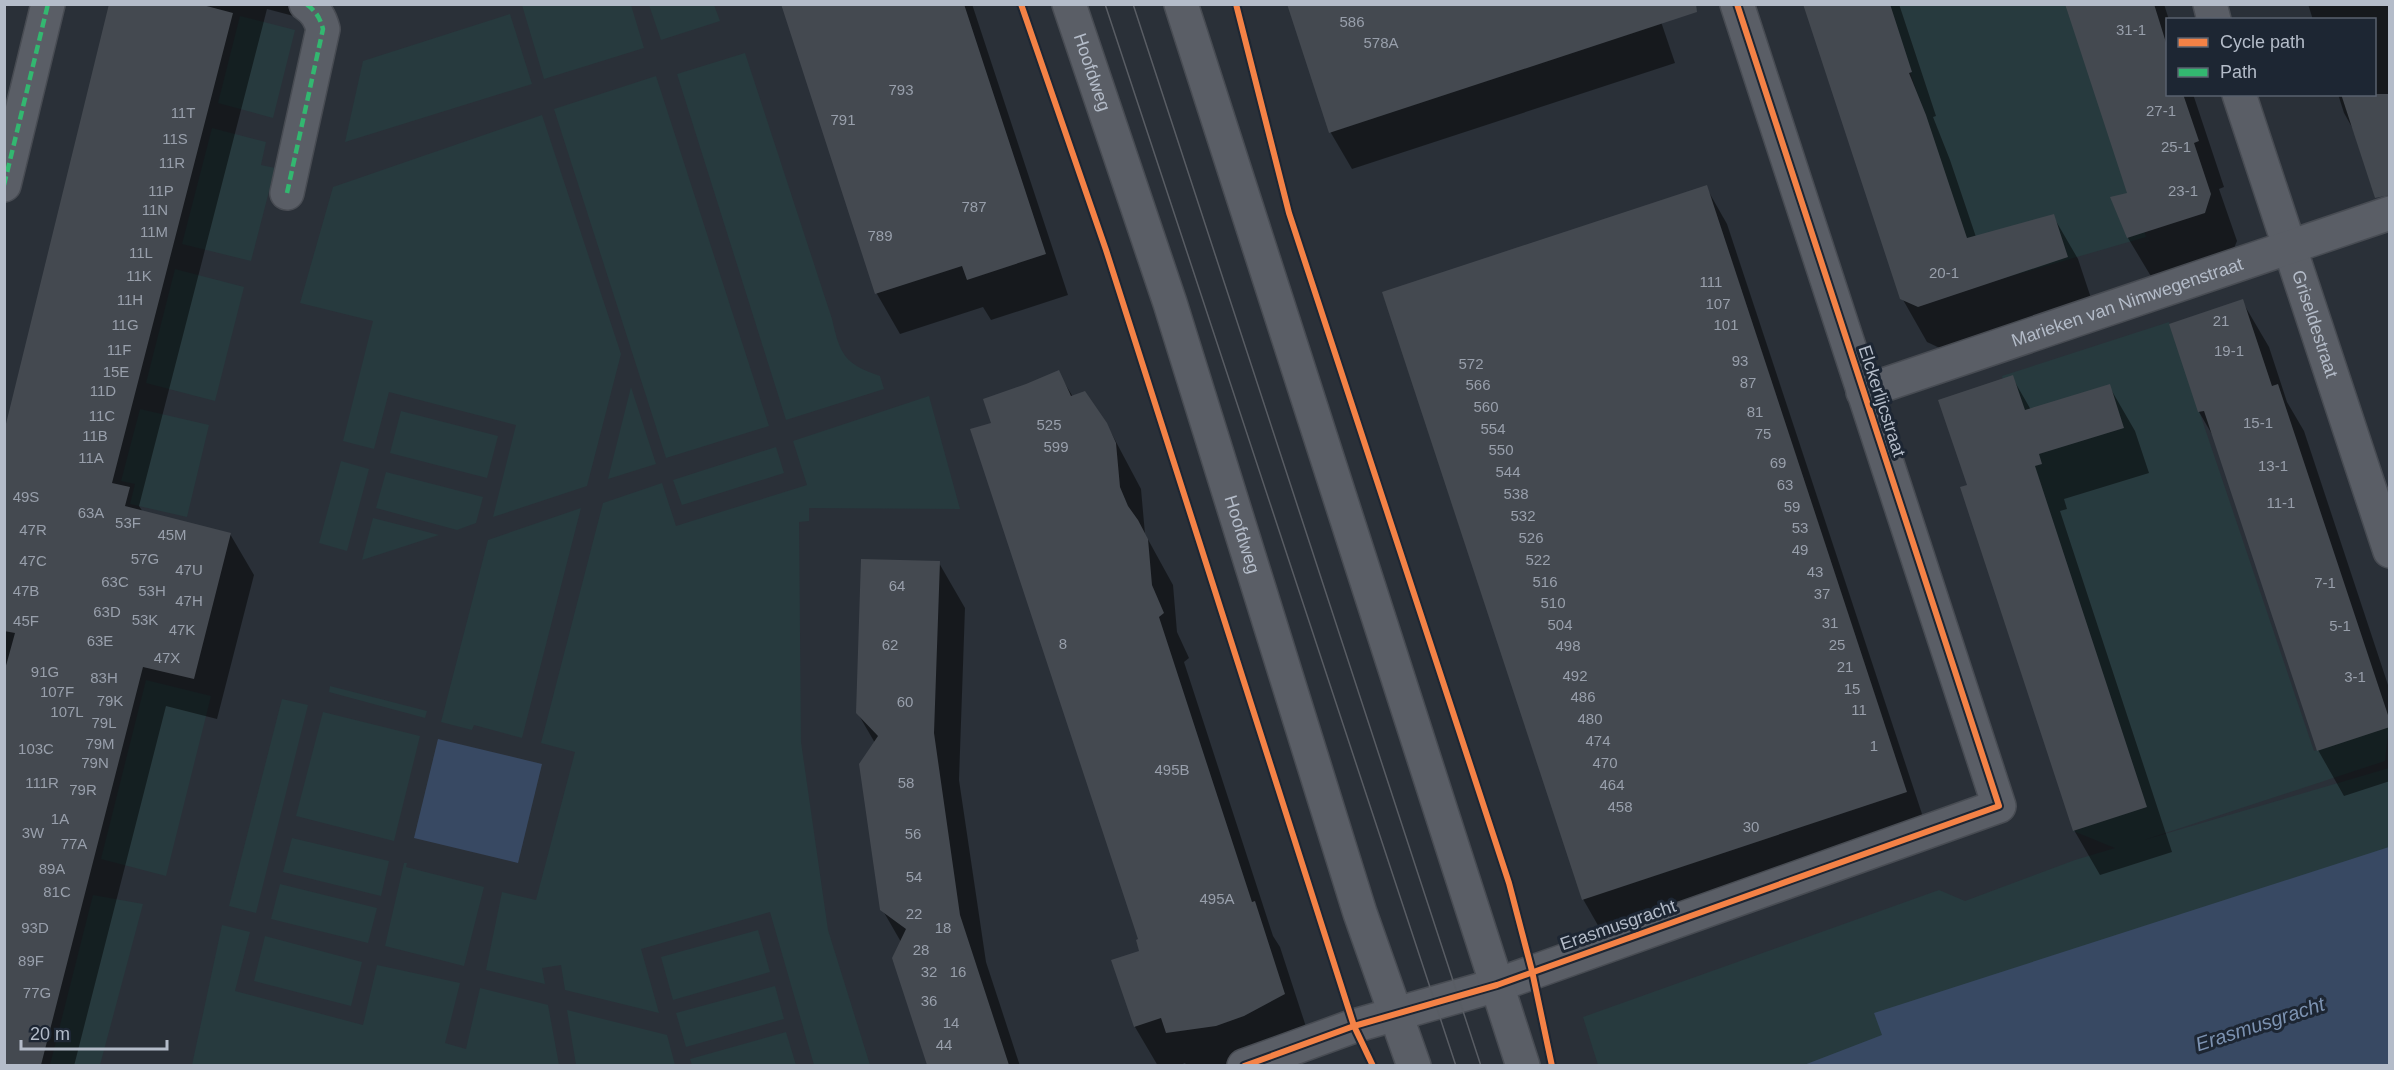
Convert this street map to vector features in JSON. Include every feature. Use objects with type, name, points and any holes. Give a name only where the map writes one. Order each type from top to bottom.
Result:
[{"type":"street","points":[[4,185],[48,4]]},
{"type":"street","points":[[287,193],[318,48],[322,39],[321,20],[306,4]]},
{"type":"street","name":"Hoofdweg","points":[[1069,4],[1170,303],[1360,913],[1414,1065]]},
{"type":"street","points":[[1181,4],[1523,1065]]},
{"type":"street","name":"Elckerlijcstraat","points":[[1737,4],[1999,806]]},
{"type":"street","name":"Griseldestraat","points":[[2240,96],[2390,551]]},
{"type":"street","name":"Marieken van Nimwegenstraat","points":[[1863,392],[2390,213]]},
{"type":"street","name":"Erasmusgracht","points":[[1244,1065],[1395,1014],[1497,985],[1999,806]]},
{"type":"green space","points":[[522,5],[631,5],[644,48],[544,79]]},
{"type":"green space","points":[[649,5],[714,5],[720,21],[661,40]]},
{"type":"green space","points":[[1888,5],[2072,5],[2146,237],[1980,285]]},
{"type":"green space","points":[[510,14],[532,84],[345,142],[363,61]]},
{"type":"green space","points":[[240,16],[295,30],[273,118],[218,103]]},
{"type":"green space","points":[[745,53],[841,349],[858,367],[880,376],[884,389],[786,420],[677,74]]},
{"type":"green space","points":[[656,76],[769,426],[666,458],[554,109]]},
{"type":"green space","points":[[542,115],[621,354],[587,486],[493,517],[516,425],[389,392],[374,449],[343,441],[373,321],[300,303],[333,187]]},
{"type":"green space","points":[[212,128],[266,142],[261,165],[275,168],[251,261],[182,244]]},
{"type":"green space","points":[[175,269],[244,287],[215,401],[146,383]]},
{"type":"green space","points":[[2169,322],[2314,751],[2389,727],[2385,761],[2144,840],[2389,768],[2389,892],[1865,1065],[1598,1065],[1583,1017],[1939,890],[1965,901],[2075,860],[2115,848],[2073,831],[2141,808],[2002,376]]},
{"type":"green space","points":[[631,387],[656,464],[608,479]]},
{"type":"green space","points":[[929,396],[960,509],[809,508],[809,521],[799,522],[801,742],[828,930],[870,1065],[814,1065],[770,912],[641,949],[659,1013],[565,990],[561,965],[542,968],[545,984],[486,970],[502,892],[536,900],[575,752],[541,743],[603,503],[662,483],[676,526],[807,485],[793,441]]},
{"type":"green space","points":[[140,409],[209,425],[187,517],[130,504],[135,484],[121,481]]},
{"type":"green space","points":[[401,411],[498,436],[487,478],[390,453]]},
{"type":"green space","points":[[776,447],[784,473],[682,505],[673,480]]},
{"type":"green space","points":[[341,461],[369,469],[347,551],[319,543]]},
{"type":"green space","points":[[386,472],[483,497],[476,523],[457,530],[376,508]]},
{"type":"green space","points":[[581,508],[522,738],[474,725],[472,730],[441,722],[488,540]]},
{"type":"green space","points":[[373,518],[439,535],[362,560]]},
{"type":"green space","points":[[146,680],[211,696],[166,876],[101,859]]},
{"type":"green space","points":[[330,686],[427,711],[425,718],[329,692]]},
{"type":"green space","points":[[282,699],[308,705],[256,913],[229,906]]},
{"type":"green space","points":[[323,712],[420,736],[394,841],[296,816]]},
{"type":"green space","points":[[292,838],[389,861],[381,896],[283,872]]},
{"type":"green space","points":[[404,863],[407,863],[406,867],[484,887],[464,966],[385,946]]},
{"type":"green space","points":[[280,884],[377,908],[368,943],[271,919]]},
{"type":"green space","points":[[93,895],[143,904],[100,1065],[50,1065]]},
{"type":"green space","points":[[222,925],[250,932],[235,991],[363,1025],[377,965],[460,983],[445,1043],[466,1049],[480,988],[548,1005],[559,1065],[192,1065]]},
{"type":"green space","points":[[758,930],[770,972],[673,1000],[661,957]]},
{"type":"green space","points":[[265,936],[362,962],[351,1006],[254,981]]},
{"type":"green space","points":[[775,986],[784,1019],[686,1047],[676,1013]]},
{"type":"green space","points":[[567,1010],[667,1035],[675,1065],[576,1065]]},
{"type":"green space","points":[[786,1032],[796,1065],[692,1065],[690,1059]]},
{"type":"water","points":[[438,739],[542,764],[518,863],[414,838]]},
{"type":"water","points":[[2389,847],[2389,1065],[1804,1065],[1882,1035],[1874,1013]]},
{"type":"building","points":[[109,4],[199,4],[233,13],[112,483],[130,487],[125,506],[231,533],[194,679],[143,667],[41,1065],[4,1065],[4,673],[15,633],[4,631],[4,432]]},
{"type":"building","points":[[781,4],[964,4],[1046,254],[967,280],[962,266],[875,294]]},
{"type":"building","points":[[1287,4],[1696,4],[1697,12],[1329,133]]},
{"type":"building","points":[[1803,4],[1890,4],[1912,72],[1909,73],[1926,115],[1967,238],[2054,214],[2068,257],[1918,307],[1900,299]]},
{"type":"building","points":[[2065,4],[2154,4],[2166,43],[2166,96],[2184,96],[2199,141],[2194,143],[2211,194],[2205,213],[2127,238],[2110,197],[2127,193]]},
{"type":"building","points":[[2390,94],[2390,195],[2375,198],[2342,96]]},
{"type":"building","points":[[1707,185],[1907,792],[1582,900],[1382,292]]},
{"type":"building","points":[[2243,299],[2272,386],[2278,384],[2390,721],[2390,727],[2317,751],[2204,411],[2198,412],[2169,324]]},
{"type":"building","points":[[1059,370],[1071,396],[1085,391],[1107,423],[1116,443],[1120,487],[1128,506],[1148,539],[1152,585],[1164,613],[1159,617],[1252,902],[1255,901],[1285,994],[1244,1016],[1216,1026],[1166,1033],[1161,1018],[1134,1027],[1111,960],[1139,951],[1136,940],[1138,939],[970,429],[991,423],[983,399]]},
{"type":"building","points":[[2013,375],[2025,410],[2110,384],[2124,428],[2039,454],[2042,464],[2035,466],[2147,807],[2073,831],[1960,487],[1967,485],[1938,400]]},
{"type":"building","points":[[861,559],[940,561],[934,733],[960,915],[1009,1065],[927,1065],[892,958],[906,929],[880,910],[859,764],[878,736],[856,713]]},
{"type":"tram line","points":[[1105,4],[1456,1066]]},
{"type":"tram line","points":[[1133,4],[1481,1066]]},
{"type":"marked path","points":[[4,185],[48,4]]},
{"type":"marked path","points":[[287,193],[323,29],[317,15],[306,4]]},
{"type":"cycle path","points":[[1021,4],[1106,250],[1354,1026],[1373,1066]]},
{"type":"cycle path","points":[[1236,4],[1289,213],[1509,883],[1532,971],[1552,1066]]},
{"type":"cycle path","points":[[1244,1066],[1354,1026],[1497,985],[1999,806],[1737,4]]}]
